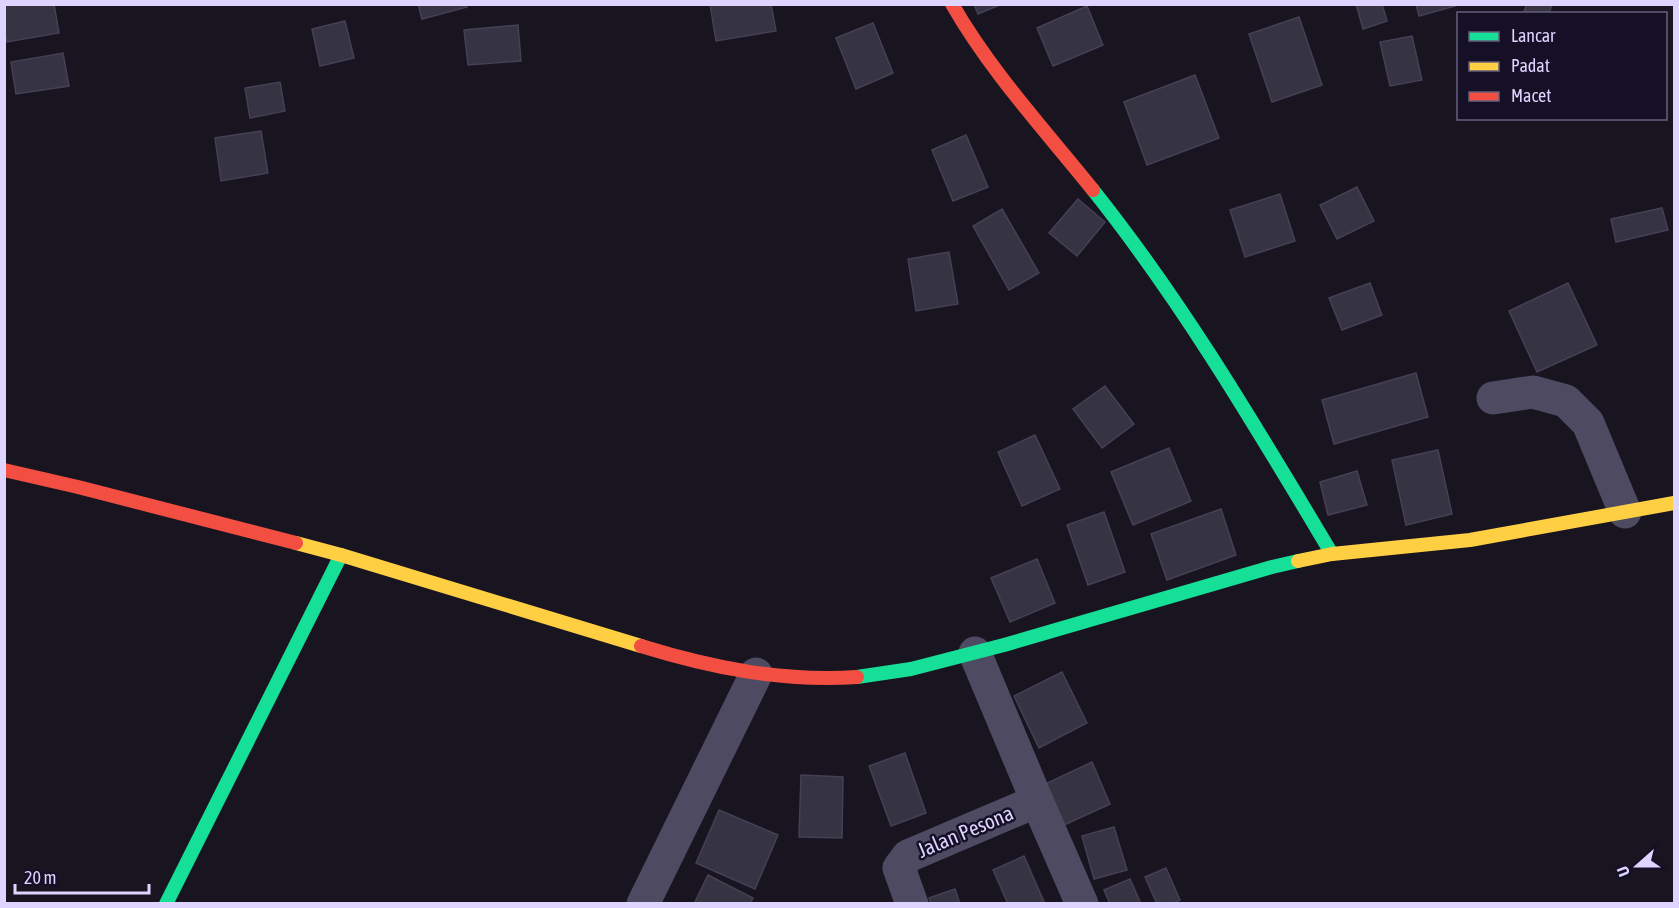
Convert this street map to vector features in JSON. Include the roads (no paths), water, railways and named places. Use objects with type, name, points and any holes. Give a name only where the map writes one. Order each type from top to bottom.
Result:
[{"type":"street","points":[[952,4],[965,29],[996,72],[1095,192],[1156,273],[1213,357],[1332,554]]},
{"type":"street","points":[[1493,398],[1533,392],[1566,401],[1588,423],[1625,512]]},
{"type":"street","points":[[5,472],[78,487],[341,555],[689,661],[756,675],[822,679],[867,676],[911,669],[975,653],[1272,567],[1332,554],[1470,540],[1674,503]]},
{"type":"street","points":[[166,903],[341,555]]},
{"type":"street","name":"Jalan Pesona","points":[[975,653],[1082,903]]},
{"type":"street","points":[[643,903],[756,675]]},
{"type":"street","name":"Jalan Pesona","points":[[912,903],[899,868],[908,856],[1037,801]]}]
